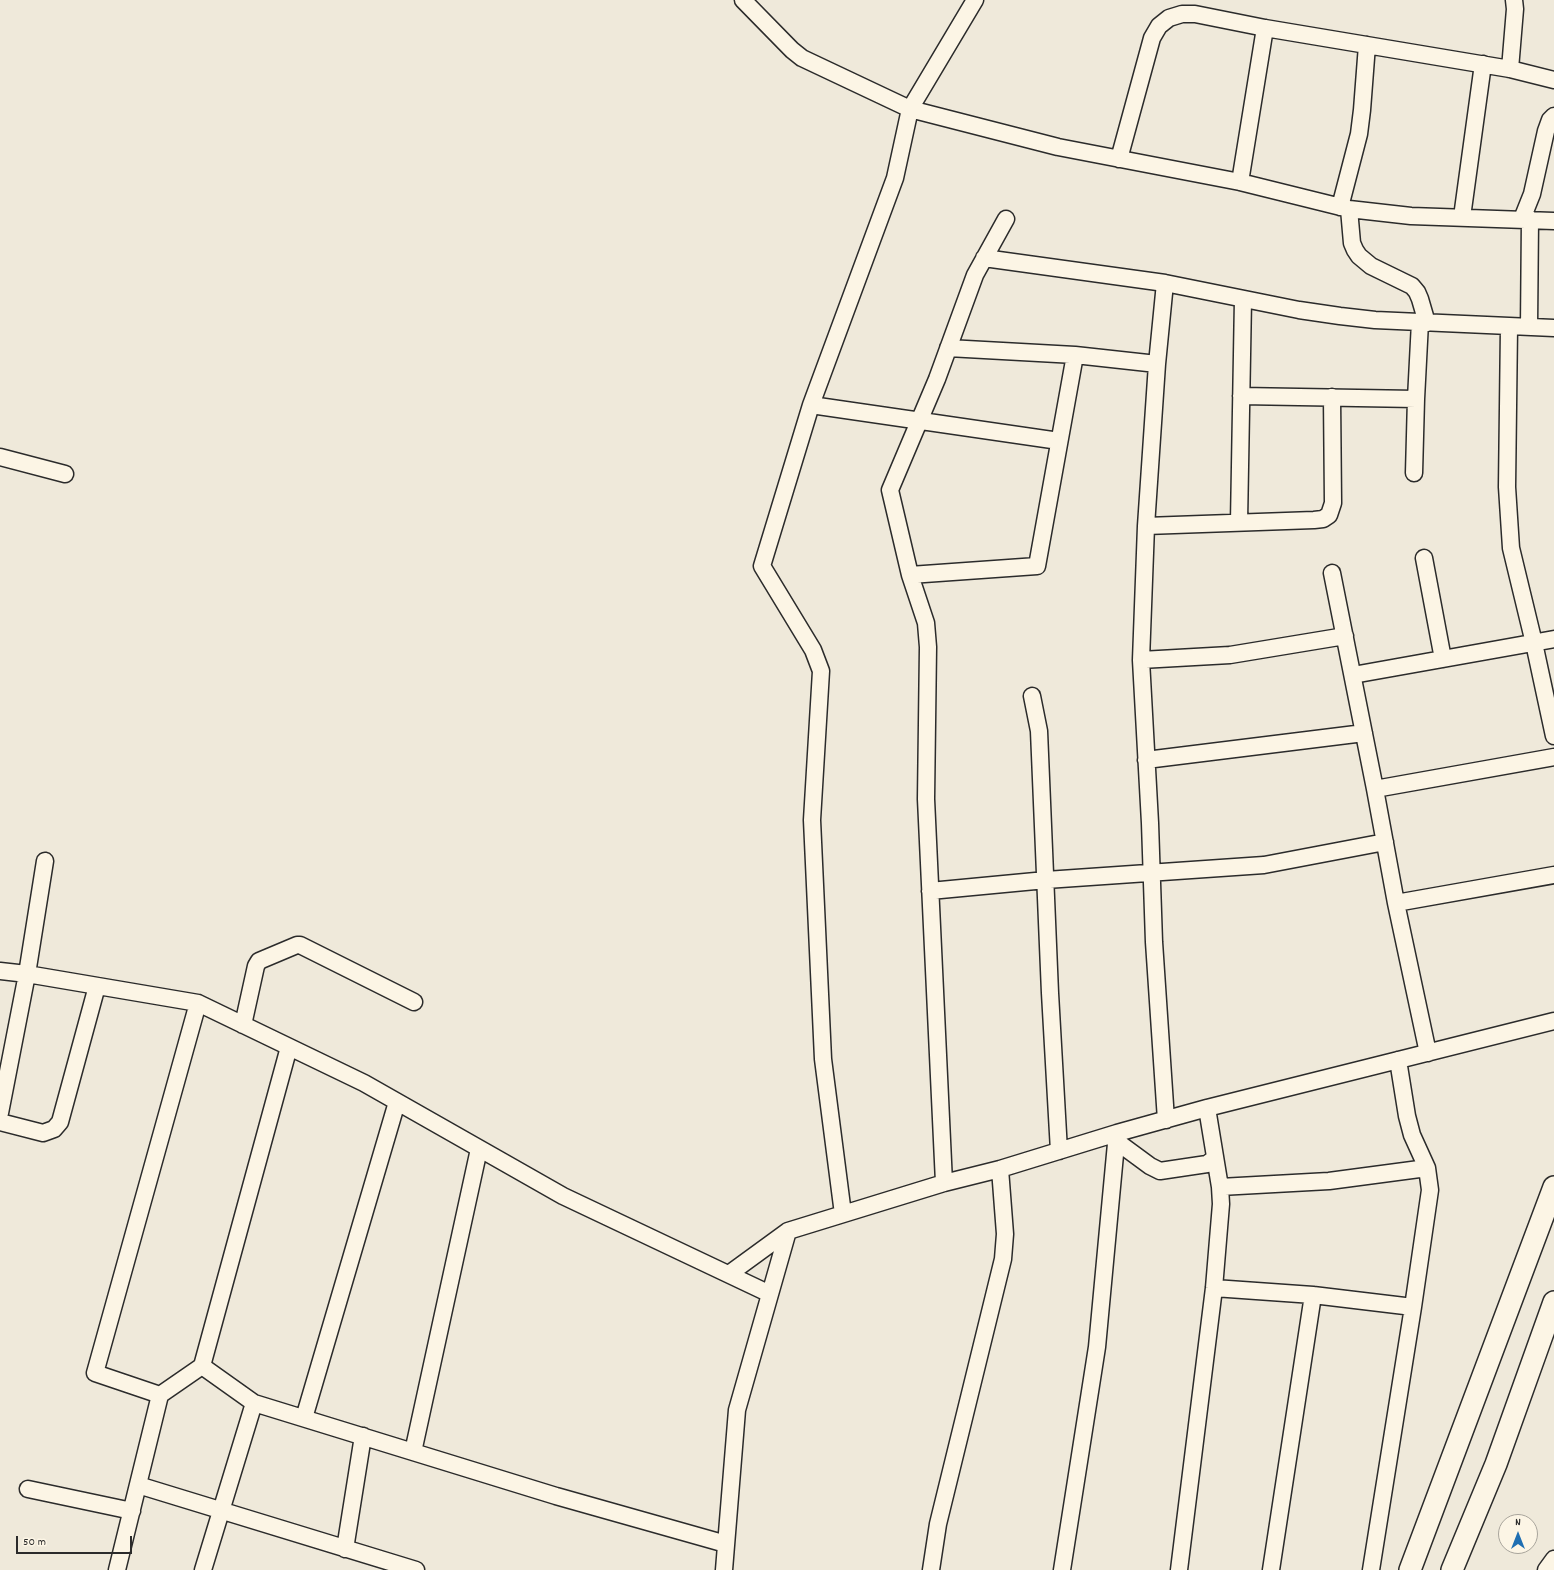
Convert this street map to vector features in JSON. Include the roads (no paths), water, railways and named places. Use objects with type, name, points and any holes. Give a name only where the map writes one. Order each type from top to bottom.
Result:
[{"type":"main road","points":[[1410,1570],[1554,1187]]},
{"type":"main road","points":[[1452,1570],[1496,1464],[1554,1302]]},
{"type":"street","points":[[743,0],[792,50],[802,58],[910,109],[1058,147],[1240,182],[1345,208],[1411,216],[1554,221]]},
{"type":"street","points":[[843,1214],[823,1059],[812,820],[821,671],[814,650],[762,566],[811,405],[895,178],[910,109],[975,0]]},
{"type":"street","points":[[1510,69],[1515,9],[1514,0]]},
{"type":"street","points":[[1119,159],[1152,38],[1159,26],[1169,18],[1182,14],[1194,14],[1265,28],[1483,64],[1554,80]]},
{"type":"street","points":[[1240,182],[1265,28]]},
{"type":"street","points":[[1367,45],[1359,134],[1345,208],[1352,243],[1355,250],[1371,266],[1412,286],[1420,299],[1423,323],[1416,399],[1414,473]]},
{"type":"street","points":[[1462,217],[1483,64]]},
{"type":"street","points":[[1529,327],[1526,219],[1546,131],[1550,120],[1554,116]]},
{"type":"street","points":[[944,1183],[926,799],[928,647],[926,623],[910,575],[890,490],[937,379],[975,276],[1006,219]]},
{"type":"street","points":[[984,258],[1165,283],[1299,310],[1340,316],[1423,323],[1554,328]]},
{"type":"street","points":[[1165,283],[1157,364],[1146,526],[1141,660],[1152,872],[1154,942],[1166,1120]]},
{"type":"street","points":[[1239,522],[1243,299]]},
{"type":"street","points":[[1510,327],[1507,487],[1511,548],[1534,643],[1554,736]]},
{"type":"street","points":[[948,348],[1075,356],[1157,364]]},
{"type":"street","points":[[910,575],[1037,566],[1075,356]]},
{"type":"street","points":[[1241,396],[1416,399]]},
{"type":"street","points":[[1146,526],[1314,520],[1330,515],[1333,503],[1332,397]]},
{"type":"street","points":[[811,405],[1059,441]]},
{"type":"street","points":[[0,457],[65,474]]},
{"type":"street","points":[[1424,558],[1443,659]]},
{"type":"street","points":[[1332,572],[1396,903],[1428,1053]]},
{"type":"street","points":[[1141,660],[1230,655],[1345,636]]},
{"type":"street","points":[[1353,675],[1554,640]]},
{"type":"street","points":[[1032,696],[1039,731],[1050,993],[1059,1151]]},
{"type":"street","points":[[1146,760],[1364,733]]},
{"type":"street","points":[[1375,789],[1554,757]]},
{"type":"street","points":[[930,891],[1046,880],[1264,865],[1385,842]]},
{"type":"street","points":[[0,1113],[27,974],[45,861]]},
{"type":"street","points":[[1396,903],[1554,875]]},
{"type":"street","points":[[243,1025],[256,966],[259,961],[297,945],[300,945],[414,1002]]},
{"type":"street","points":[[0,971],[27,974],[198,1003],[364,1083],[563,1196],[770,1294]]},
{"type":"street","points":[[0,1122],[43,1133],[54,1129],[60,1122],[97,986]]},
{"type":"street","points":[[160,1395],[96,1373],[198,1003]]},
{"type":"street","points":[[729,1274],[788,1231],[944,1183],[1000,1169],[1059,1151],[1116,1137],[1207,1108],[1554,1021]]},
{"type":"street","points":[[117,1570],[160,1395],[202,1366],[289,1047]]},
{"type":"street","points":[[1371,1570],[1430,1190],[1427,1168],[1412,1135],[1407,1116],[1398,1060]]},
{"type":"street","points":[[304,1418],[397,1102]]},
{"type":"street","points":[[1179,1570],[1214,1288],[1221,1204],[1220,1187],[1207,1108]]},
{"type":"street","points":[[1116,1137],[1150,1166],[1160,1171],[1207,1164],[1215,1158]]},
{"type":"street","points":[[1062,1570],[1097,1347],[1116,1137]]},
{"type":"street","points":[[413,1452],[479,1149]]},
{"type":"street","points":[[1220,1187],[1328,1181],[1427,1168]]},
{"type":"street","points":[[931,1570],[938,1524],[1003,1259],[1005,1234],[1000,1169]]},
{"type":"street","points":[[724,1570],[737,1410],[788,1231]]},
{"type":"street","points":[[1214,1288],[1313,1295],[1413,1306]]},
{"type":"street","points":[[1271,1570],[1313,1295]]},
{"type":"street","points":[[202,1366],[254,1403],[556,1496],[726,1544]]},
{"type":"street","points":[[203,1570],[254,1403]]},
{"type":"street","points":[[345,1549],[363,1436]]},
{"type":"street","points":[[138,1485],[416,1570]]},
{"type":"street","points":[[28,1489],[132,1512]]},
{"type":"street","points":[[1546,1570],[1554,1559]]}]
